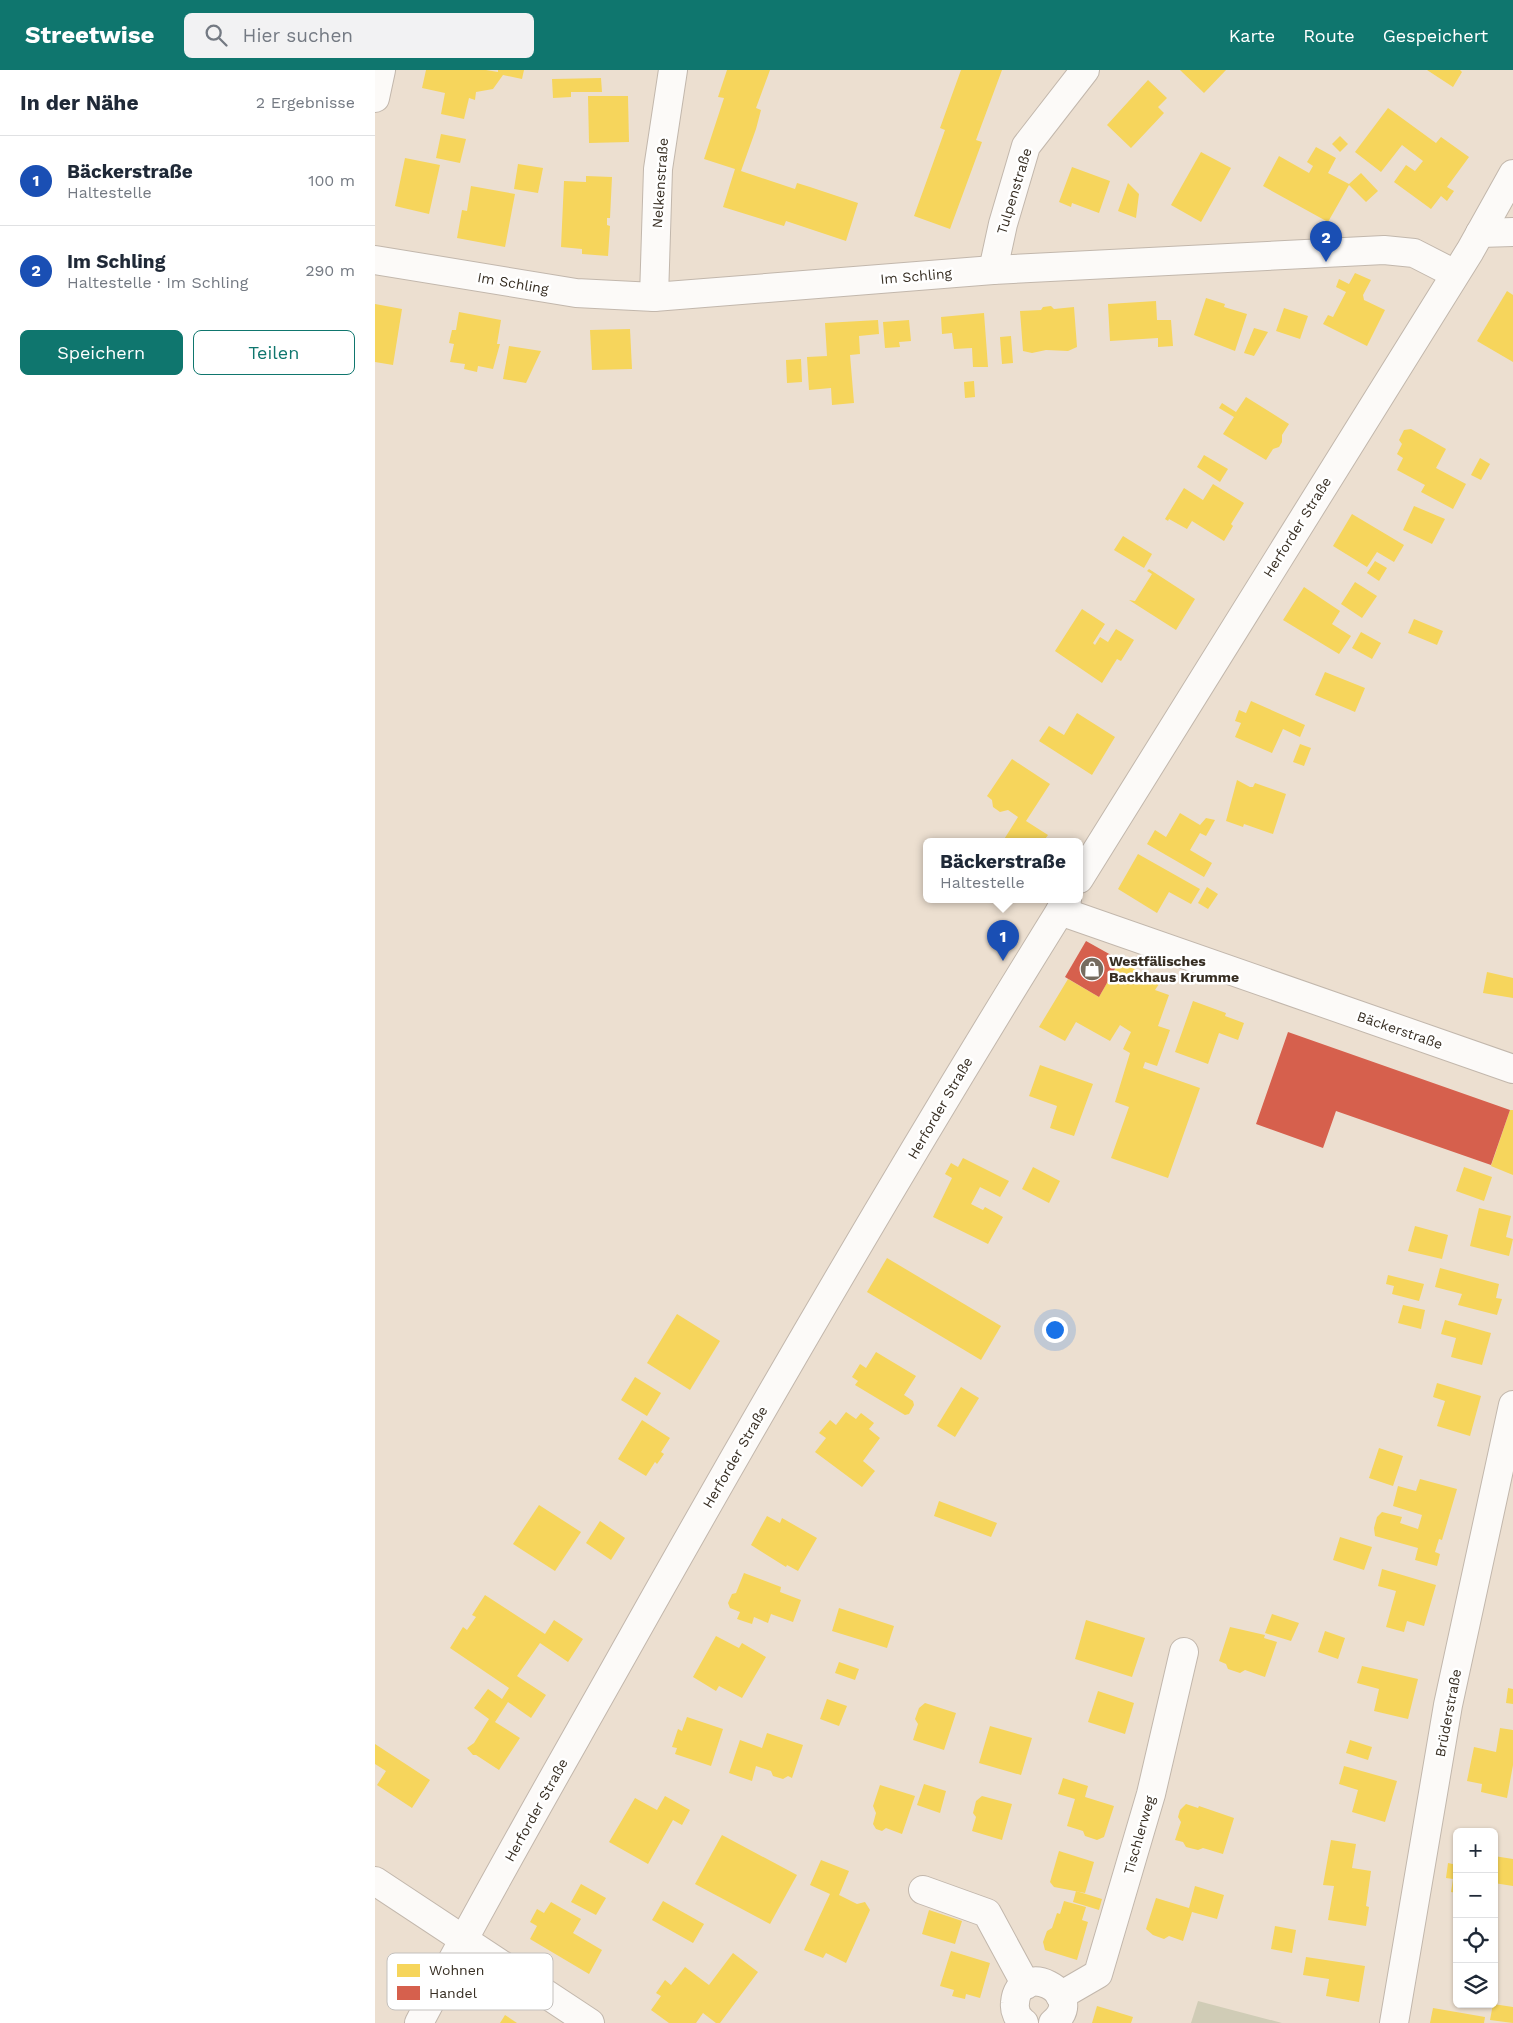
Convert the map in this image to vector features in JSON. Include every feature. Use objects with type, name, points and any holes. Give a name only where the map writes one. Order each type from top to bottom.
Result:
[{"type":"street","points":[[375,98],[381,70]]},
{"type":"street","name":"Nelkenstraße","points":[[655,297],[658,169],[673,70]]},
{"type":"street","name":"Tulpenstraße","points":[[993,270],[1003,224],[1026,146],[1085,70]]},
{"type":"street","name":"Herforder Straße","points":[[1083,873],[1455,274],[1513,174]]},
{"type":"street","points":[[1480,233],[1513,232]]},
{"type":"street","name":"Im Schling","points":[[375,260],[576,293],[655,297],[993,270],[1384,250],[1414,253],[1455,274]]},
{"type":"street","name":"Herforder Straße","points":[[455,1953],[712,1496],[1006,997],[1063,905]]},
{"type":"street","name":"Bäckerstraße","points":[[1063,905],[1513,1069]]},
{"type":"street","name":"Brüderstraße","points":[[1395,2023],[1448,1705],[1513,1405]]},
{"type":"street","name":"Tischlerweg","points":[[1060,1996],[1098,1974],[1151,1794],[1184,1652]]},
{"type":"street","points":[[375,1881],[482,1953]]},
{"type":"street","points":[[923,1890],[987,1913],[1026,1985]]},
{"type":"street","points":[[1024,2023],[1016,2012],[1015,2002],[1018,1992],[1026,1985],[1035,1981],[1046,1982],[1055,1987],[1060,1996],[1061,2012],[1053,2023]]},
{"type":"street","points":[[553,1999],[590,2023]]},
{"type":"street","name":"Herforder Straße","points":[[419,2023],[426,2010]]},
{"type":"shaded area","points":[[1198,2001],[1282,2023],[1191,2023]]},
{"type":"building: Wohnen","points":[[426,70],[486,70],[498,72],[498,70],[524,70],[522,79],[503,75],[493,89],[476,92],[475,100],[469,98],[464,119],[441,114],[445,93],[422,88]]},
{"type":"building: Wohnen","points":[[727,70],[770,70],[756,108],[761,110],[741,171],[795,189],[797,183],[858,203],[846,241],[786,221],[784,226],[723,207],[735,169],[704,159],[724,98],[718,97]]},
{"type":"building: Wohnen","points":[[961,70],[1002,70],[976,140],[982,142],[950,229],[914,216],[945,130],[940,128]]},
{"type":"building: Wohnen","points":[[1180,70],[1226,70],[1204,93]]},
{"type":"building: Wohnen","points":[[1427,70],[1460,70],[1462,72],[1453,87]]},
{"type":"building: Wohnen","points":[[601,78],[602,92],[571,92],[571,97],[553,98],[552,79]]},
{"type":"building: Wohnen","points":[[1148,80],[1167,98],[1158,107],[1164,113],[1131,148],[1107,125]]},
{"type":"building: Wohnen","points":[[588,96],[628,96],[629,142],[589,143]]},
{"type":"building: Wohnen","points":[[1388,108],[1436,143],[1441,137],[1469,157],[1447,187],[1454,191],[1447,201],[1441,196],[1431,209],[1394,182],[1406,165],[1415,171],[1423,161],[1402,145],[1381,172],[1355,152]]},
{"type":"building: Wohnen","points":[[441,134],[466,139],[460,163],[436,158]]},
{"type":"building: Wohnen","points":[[1340,136],[1348,144],[1340,152],[1332,144]]},
{"type":"building: Wohnen","points":[[1316,147],[1336,158],[1328,173],[1349,184],[1361,173],[1378,191],[1366,202],[1349,185],[1328,222],[1263,186],[1279,156],[1309,173],[1313,166],[1307,162]]},
{"type":"building: Wohnen","points":[[1201,152],[1231,168],[1201,222],[1171,205]]},
{"type":"building: Wohnen","points":[[405,158],[440,165],[429,214],[395,206]]},
{"type":"building: Wohnen","points":[[518,164],[543,168],[538,193],[514,189]]},
{"type":"building: Wohnen","points":[[1072,167],[1110,181],[1099,213],[1072,203],[1071,207],[1059,202]]},
{"type":"building: Wohnen","points":[[586,176],[612,177],[610,218],[607,218],[607,225],[610,226],[608,256],[582,254],[582,249],[561,247],[564,181],[586,182]]},
{"type":"building: Wohnen","points":[[1128,183],[1139,194],[1136,218],[1118,211]]},
{"type":"building: Wohnen","points":[[471,186],[515,194],[505,247],[457,238],[462,210],[467,211]]},
{"type":"building: Wohnen","points":[[1355,273],[1371,280],[1363,295],[1364,300],[1385,310],[1367,346],[1323,324],[1328,315],[1333,317],[1346,292],[1336,287],[1339,279],[1349,284]]},
{"type":"building: Wohnen","points":[[1507,291],[1513,295],[1513,362],[1477,341]]},
{"type":"building: Wohnen","points":[[1206,298],[1225,304],[1224,307],[1247,314],[1235,351],[1194,335]]},
{"type":"building: Wohnen","points":[[1156,301],[1157,320],[1171,320],[1173,346],[1158,347],[1158,338],[1110,341],[1108,304]]},
{"type":"building: Wohnen","points":[[375,304],[402,309],[393,365],[375,362]]},
{"type":"building: Wohnen","points":[[1051,306],[1054,309],[1074,307],[1077,347],[1068,351],[1046,350],[1032,353],[1023,351],[1020,311],[1041,310],[1043,307]]},
{"type":"building: Wohnen","points":[[1284,308],[1308,316],[1300,339],[1276,331]]},
{"type":"building: Wohnen","points":[[459,312],[501,320],[497,344],[500,344],[493,369],[478,366],[477,372],[464,369],[465,364],[450,362],[454,344],[449,343],[452,330],[456,330]]},
{"type":"building: Wohnen","points":[[984,313],[988,367],[973,367],[972,348],[954,349],[952,333],[942,334],[941,317]]},
{"type":"building: Wohnen","points":[[878,320],[879,334],[859,336],[860,354],[850,355],[854,403],[832,405],[831,388],[809,390],[807,357],[827,356],[825,323]]},
{"type":"building: Wohnen","points":[[909,320],[911,341],[899,342],[900,347],[885,348],[883,322]]},
{"type":"building: Wohnen","points":[[1254,328],[1268,332],[1254,356],[1244,353]]},
{"type":"building: Wohnen","points":[[630,329],[632,369],[592,370],[590,330]]},
{"type":"building: Wohnen","points":[[1011,336],[1013,363],[1002,364],[1000,337]]},
{"type":"building: Wohnen","points":[[509,346],[541,351],[526,383],[503,379]]},
{"type":"building: Wohnen","points":[[801,359],[802,382],[787,383],[786,360]]},
{"type":"building: Wohnen","points":[[974,381],[975,397],[965,398],[964,382]]},
{"type":"building: Wohnen","points":[[1246,397],[1289,424],[1282,435],[1282,442],[1279,447],[1273,449],[1266,460],[1223,434],[1234,417],[1219,408],[1222,403],[1236,412]]},
{"type":"building: Wohnen","points":[[1411,429],[1446,449],[1436,468],[1466,484],[1453,509],[1421,492],[1425,485],[1397,470],[1403,458],[1397,454],[1402,444],[1399,440],[1404,430]]},
{"type":"building: Wohnen","points":[[1204,455],[1228,469],[1220,482],[1197,467]]},
{"type":"building: Wohnen","points":[[1480,458],[1490,464],[1481,480],[1471,475]]},
{"type":"building: Wohnen","points":[[1213,484],[1244,503],[1231,524],[1233,526],[1224,541],[1192,521],[1187,529],[1169,519],[1168,521],[1165,519],[1184,488],[1203,500]]},
{"type":"building: Wohnen","points":[[1414,506],[1445,519],[1432,544],[1403,530]]},
{"type":"building: Wohnen","points":[[1352,514],[1404,545],[1394,562],[1377,552],[1367,567],[1333,546]]},
{"type":"building: Wohnen","points":[[1123,536],[1152,554],[1144,568],[1114,550]]},
{"type":"building: Wohnen","points":[[1375,561],[1387,568],[1379,581],[1367,573]]},
{"type":"building: Wohnen","points":[[1149,569],[1195,599],[1176,630],[1129,600],[1135,601],[1152,574],[1147,571]]},
{"type":"building: Wohnen","points":[[1355,582],[1377,596],[1362,618],[1341,604]]},
{"type":"building: Wohnen","points":[[1304,587],[1340,611],[1332,624],[1351,636],[1339,654],[1283,620]]},
{"type":"building: Wohnen","points":[[1082,609],[1105,624],[1093,643],[1095,645],[1100,637],[1108,642],[1116,629],[1134,640],[1121,661],[1117,659],[1102,683],[1055,651]]},
{"type":"building: Wohnen","points":[[1414,619],[1443,631],[1437,645],[1408,633]]},
{"type":"building: Wohnen","points":[[1361,632],[1381,643],[1372,659],[1352,648]]},
{"type":"building: Wohnen","points":[[1325,672],[1365,688],[1355,712],[1315,695]]},
{"type":"building: Wohnen","points":[[1251,701],[1305,725],[1300,737],[1283,729],[1272,753],[1235,737],[1241,723],[1235,721],[1239,710],[1246,713]]},
{"type":"building: Wohnen","points":[[1077,713],[1115,737],[1092,775],[1039,741],[1049,726],[1064,735]]},
{"type":"building: Wohnen","points":[[1300,744],[1311,748],[1304,766],[1293,762]]},
{"type":"building: Wohnen","points":[[1012,759],[1050,784],[1026,821],[1048,835],[1046,838],[1005,838],[1018,817],[1008,810],[1000,812],[993,807],[992,800],[987,796]]},
{"type":"building: Wohnen","points":[[1237,780],[1250,787],[1253,787],[1255,783],[1286,794],[1273,834],[1244,824],[1243,827],[1226,821]]},
{"type":"building: Wohnen","points":[[1180,813],[1200,825],[1206,818],[1215,820],[1206,836],[1200,833],[1190,850],[1212,863],[1204,877],[1147,844],[1155,830],[1166,837]]},
{"type":"building: Wohnen","points":[[1138,854],[1200,889],[1191,904],[1169,892],[1157,913],[1118,889]]},
{"type":"building: Wohnen","points":[[1207,887],[1218,894],[1208,909],[1198,903]]},
{"type":"building: Wohnen","points":[[1120,960],[1159,984],[1155,990],[1169,995],[1158,1026],[1170,1030],[1157,1066],[1145,1062],[1143,1068],[1200,1088],[1168,1178],[1111,1158],[1129,1107],[1115,1102],[1130,1053],[1123,1049],[1131,1032],[1120,1025],[1110,1041],[1076,1022],[1065,1041],[1039,1027],[1068,979],[1099,997]]},
{"type":"building: Wohnen","points":[[1487,972],[1513,978],[1513,998],[1483,993]]},
{"type":"building: Wohnen","points":[[1193,1001],[1226,1013],[1225,1016],[1244,1023],[1238,1040],[1219,1033],[1208,1064],[1175,1052]]},
{"type":"building: Wohnen","points":[[1040,1065],[1093,1084],[1074,1136],[1050,1128],[1057,1106],[1029,1096]]},
{"type":"building: Wohnen","points":[[1510,1110],[1513,1110],[1513,1175],[1491,1166]]},
{"type":"building: Wohnen","points":[[963,1158],[1009,1181],[1000,1197],[980,1187],[971,1204],[983,1210],[985,1207],[1003,1217],[988,1244],[933,1217],[952,1178],[945,1174],[951,1163],[958,1167]]},
{"type":"building: Wohnen","points":[[1033,1167],[1060,1181],[1049,1203],[1022,1189]]},
{"type":"building: Wohnen","points":[[1464,1167],[1492,1177],[1484,1201],[1456,1191]]},
{"type":"building: Wohnen","points":[[1479,1208],[1511,1216],[1506,1237],[1513,1239],[1509,1256],[1470,1246]]},
{"type":"building: Wohnen","points":[[1415,1226],[1448,1235],[1442,1259],[1408,1251]]},
{"type":"building: Wohnen","points":[[887,1258],[1001,1326],[981,1360],[867,1292]]},
{"type":"building: Wohnen","points":[[1440,1268],[1499,1284],[1496,1298],[1502,1299],[1497,1315],[1458,1305],[1462,1294],[1435,1287]]},
{"type":"building: Wohnen","points":[[1388,1275],[1424,1284],[1419,1301],[1392,1294],[1394,1286],[1386,1284]]},
{"type":"building: Wohnen","points":[[1403,1305],[1425,1310],[1421,1329],[1398,1323]]},
{"type":"building: Wohnen","points":[[677,1314],[720,1341],[690,1390],[647,1363]]},
{"type":"building: Wohnen","points":[[1445,1320],[1491,1333],[1482,1365],[1451,1357],[1456,1338],[1441,1334]]},
{"type":"building: Wohnen","points":[[876,1352],[916,1376],[904,1395],[913,1401],[914,1405],[909,1414],[905,1415],[855,1385],[858,1381],[852,1377],[860,1364],[866,1368]]},
{"type":"building: Wohnen","points":[[635,1377],[661,1393],[647,1416],[621,1400]]},
{"type":"building: Wohnen","points":[[1437,1383],[1481,1396],[1470,1436],[1437,1426],[1445,1401],[1433,1397]]},
{"type":"building: Wohnen","points":[[961,1387],[979,1398],[955,1437],[937,1426]]},
{"type":"building: Wohnen","points":[[846,1412],[856,1419],[861,1413],[874,1423],[869,1429],[880,1438],[863,1461],[875,1471],[862,1487],[815,1452],[826,1438],[819,1433],[830,1420],[836,1425]]},
{"type":"building: Wohnen","points":[[642,1420],[670,1438],[661,1452],[664,1454],[657,1464],[655,1462],[646,1476],[618,1459]]},
{"type":"building: Wohnen","points":[[1379,1448],[1403,1456],[1393,1486],[1369,1478]]},
{"type":"building: Wohnen","points":[[1420,1479],[1457,1489],[1442,1540],[1439,1539],[1435,1552],[1440,1554],[1437,1566],[1415,1560],[1418,1548],[1375,1536],[1374,1528],[1377,1517],[1382,1512],[1402,1517],[1400,1523],[1418,1529],[1422,1515],[1393,1506],[1398,1486],[1416,1491]]},
{"type":"building: Wohnen","points":[[939,1501],[997,1523],[991,1537],[934,1516]]},
{"type":"building: Wohnen","points":[[539,1505],[581,1532],[555,1571],[513,1544]]},
{"type":"building: Wohnen","points":[[767,1516],[780,1523],[782,1518],[817,1538],[798,1571],[787,1565],[786,1567],[751,1545]]},
{"type":"building: Wohnen","points":[[600,1521],[625,1538],[611,1560],[586,1543]]},
{"type":"building: Wohnen","points":[[1340,1537],[1372,1547],[1364,1570],[1333,1560]]},
{"type":"building: Wohnen","points":[[1382,1569],[1436,1585],[1424,1626],[1407,1621],[1404,1632],[1386,1627],[1396,1591],[1378,1586]]},
{"type":"building: Wohnen","points":[[744,1573],[781,1587],[780,1592],[801,1600],[793,1622],[771,1614],[768,1623],[754,1617],[752,1624],[737,1619],[740,1612],[730,1608],[728,1603],[732,1594],[736,1593]]},
{"type":"building: Wohnen","points":[[485,1595],[545,1634],[554,1620],[583,1639],[568,1662],[540,1643],[517,1676],[546,1695],[531,1718],[508,1702],[495,1722],[520,1738],[499,1770],[473,1755],[467,1748],[474,1743],[489,1719],[474,1708],[488,1689],[502,1699],[509,1688],[450,1648],[463,1627],[467,1630],[476,1617],[472,1615]]},
{"type":"building: Wohnen","points":[[839,1608],[894,1626],[887,1648],[832,1631]]},
{"type":"building: Wohnen","points":[[1272,1614],[1299,1623],[1291,1641],[1265,1633]]},
{"type":"building: Wohnen","points":[[1086,1620],[1145,1638],[1132,1677],[1075,1659]]},
{"type":"building: Wohnen","points":[[1230,1627],[1265,1635],[1264,1638],[1277,1642],[1265,1677],[1245,1670],[1240,1673],[1228,1669],[1226,1664],[1219,1661]]},
{"type":"building: Wohnen","points":[[1325,1631],[1345,1638],[1338,1659],[1318,1652]]},
{"type":"building: Wohnen","points":[[716,1636],[739,1648],[742,1643],[766,1657],[742,1698],[719,1686],[716,1691],[693,1677]]},
{"type":"building: Wohnen","points":[[839,1662],[859,1669],[855,1680],[835,1673]]},
{"type":"building: Wohnen","points":[[1362,1666],[1418,1679],[1408,1719],[1374,1711],[1379,1689],[1357,1683]]},
{"type":"building: Wohnen","points":[[1508,1688],[1513,1689],[1513,1704],[1506,1703]]},
{"type":"building: Wohnen","points":[[1098,1691],[1134,1703],[1125,1734],[1088,1722]]},
{"type":"building: Wohnen","points":[[827,1699],[847,1706],[839,1726],[820,1719]]},
{"type":"building: Wohnen","points":[[925,1703],[956,1713],[944,1750],[913,1740],[918,1724],[915,1719],[919,1708]]},
{"type":"building: Wohnen","points":[[687,1717],[723,1729],[711,1766],[675,1754],[677,1748],[672,1747],[678,1729],[682,1731]]},
{"type":"building: Wohnen","points":[[990,1726],[1032,1738],[1021,1775],[979,1763]]},
{"type":"building: Wohnen","points":[[1500,1728],[1513,1730],[1513,1765],[1507,1798],[1481,1792],[1482,1784],[1467,1781],[1474,1747],[1496,1752]]},
{"type":"building: Wohnen","points":[[767,1733],[803,1745],[792,1778],[788,1776],[783,1779],[773,1776],[771,1771],[756,1766],[752,1781],[729,1773],[740,1740],[762,1748]]},
{"type":"building: Wohnen","points":[[1350,1740],[1372,1747],[1368,1760],[1346,1753]]},
{"type":"building: Wohnen","points":[[375,1744],[430,1780],[412,1808],[377,1785],[386,1771],[375,1764]]},
{"type":"building: Wohnen","points":[[1344,1766],[1397,1781],[1385,1822],[1352,1812],[1358,1790],[1339,1784]]},
{"type":"building: Wohnen","points":[[1063,1778],[1088,1786],[1085,1797],[1114,1806],[1104,1837],[1097,1840],[1085,1836],[1083,1831],[1067,1826],[1075,1799],[1058,1794]]},
{"type":"building: Wohnen","points":[[924,1784],[946,1791],[940,1813],[917,1805]]},
{"type":"building: Wohnen","points":[[880,1785],[915,1796],[902,1834],[886,1828],[882,1831],[876,1829],[873,1824],[876,1813],[873,1806]]},
{"type":"building: Wohnen","points":[[665,1796],[690,1810],[682,1825],[673,1820],[648,1864],[609,1842],[635,1798],[657,1810]]},
{"type":"building: Wohnen","points":[[982,1796],[1012,1804],[1002,1840],[972,1831],[976,1817],[973,1813],[976,1801]]},
{"type":"building: Wohnen","points":[[1186,1804],[1198,1808],[1199,1806],[1234,1818],[1223,1854],[1203,1848],[1198,1850],[1186,1847],[1183,1842],[1175,1840],[1181,1822],[1178,1817],[1180,1810]]},
{"type":"building: Wohnen","points":[[722,1835],[797,1875],[770,1924],[695,1884]]},
{"type":"building: Wohnen","points":[[1331,1840],[1356,1844],[1352,1868],[1371,1871],[1366,1906],[1369,1907],[1366,1926],[1328,1920],[1334,1886],[1323,1885]]},
{"type":"building: Wohnen","points":[[1059,1851],[1094,1862],[1085,1893],[1054,1887],[1050,1882]]},
{"type":"building: Wohnen","points":[[1498,1857],[1513,1859],[1513,1886],[1498,1884]]},
{"type":"building: Wohnen","points":[[821,1860],[849,1871],[839,1895],[857,1904],[865,1902],[870,1910],[846,1963],[826,1953],[823,1958],[804,1950],[830,1894],[810,1885]]},
{"type":"building: Wohnen","points":[[1448,1863],[1453,1864],[1453,1879],[1446,1878]]},
{"type":"building: Wohnen","points":[[581,1884],[606,1898],[596,1915],[571,1902]]},
{"type":"building: Wohnen","points":[[1195,1886],[1224,1895],[1217,1919],[1192,1912],[1183,1941],[1169,1936],[1164,1939],[1153,1935],[1146,1929],[1156,1898],[1189,1908]]},
{"type":"building: Wohnen","points":[[1076,1891],[1102,1899],[1099,1910],[1073,1902]]},
{"type":"building: Wohnen","points":[[663,1901],[704,1924],[693,1943],[652,1920]]},
{"type":"building: Wohnen","points":[[1064,1901],[1086,1907],[1082,1920],[1088,1922],[1077,1960],[1045,1950],[1043,1942],[1047,1931],[1052,1928],[1057,1913],[1060,1914]]},
{"type":"building: Wohnen","points":[[551,1902],[581,1919],[573,1933],[602,1950],[589,1974],[530,1939],[537,1926],[530,1922],[537,1909],[544,1913]]},
{"type":"building: Wohnen","points":[[929,1910],[962,1921],[955,1944],[922,1934]]},
{"type":"building: Wohnen","points":[[1275,1926],[1296,1930],[1292,1953],[1271,1949]]},
{"type":"building: Wohnen","points":[[951,1951],[990,1963],[980,1998],[966,1994],[965,1999],[952,1996],[954,1990],[940,1986]]},
{"type":"building: Wohnen","points":[[733,1953],[758,1972],[720,2023],[716,2023],[703,2013],[696,2023],[669,2023],[651,2010],[661,1996],[656,1993],[665,1980],[671,1985],[685,1967],[709,1985]]},
{"type":"building: Wohnen","points":[[1306,1957],[1365,1966],[1359,2002],[1326,1996],[1329,1979],[1303,1975]]},
{"type":"building: Wohnen","points":[[1498,2005],[1513,2007],[1513,2023],[1490,2020],[1492,2008],[1498,2008]]},
{"type":"building: Wohnen","points":[[1097,2006],[1133,2017],[1131,2023],[1092,2023]]},
{"type":"building: Wohnen","points":[[1433,2008],[1485,2017],[1484,2023],[1430,2023]]},
{"type":"building: Wohnen","points":[[505,2015],[517,2023],[500,2023]]},
{"type":"building: Handel","name":"Westfälisches Backhaus Krumme","points":[[1086,941],[1120,960],[1099,997],[1065,977]]},
{"type":"building: Handel","points":[[1288,1032],[1510,1110],[1491,1165],[1336,1111],[1323,1148],[1256,1124]]},
{"type":"place","name":"Im Schling","points":[[1326,262]]},
{"type":"place","name":"Bäckerstraße","points":[[1003,961]]},
{"type":"place","name":"Westfälisches Backhaus Krumme","points":[[1092,969]]}]
